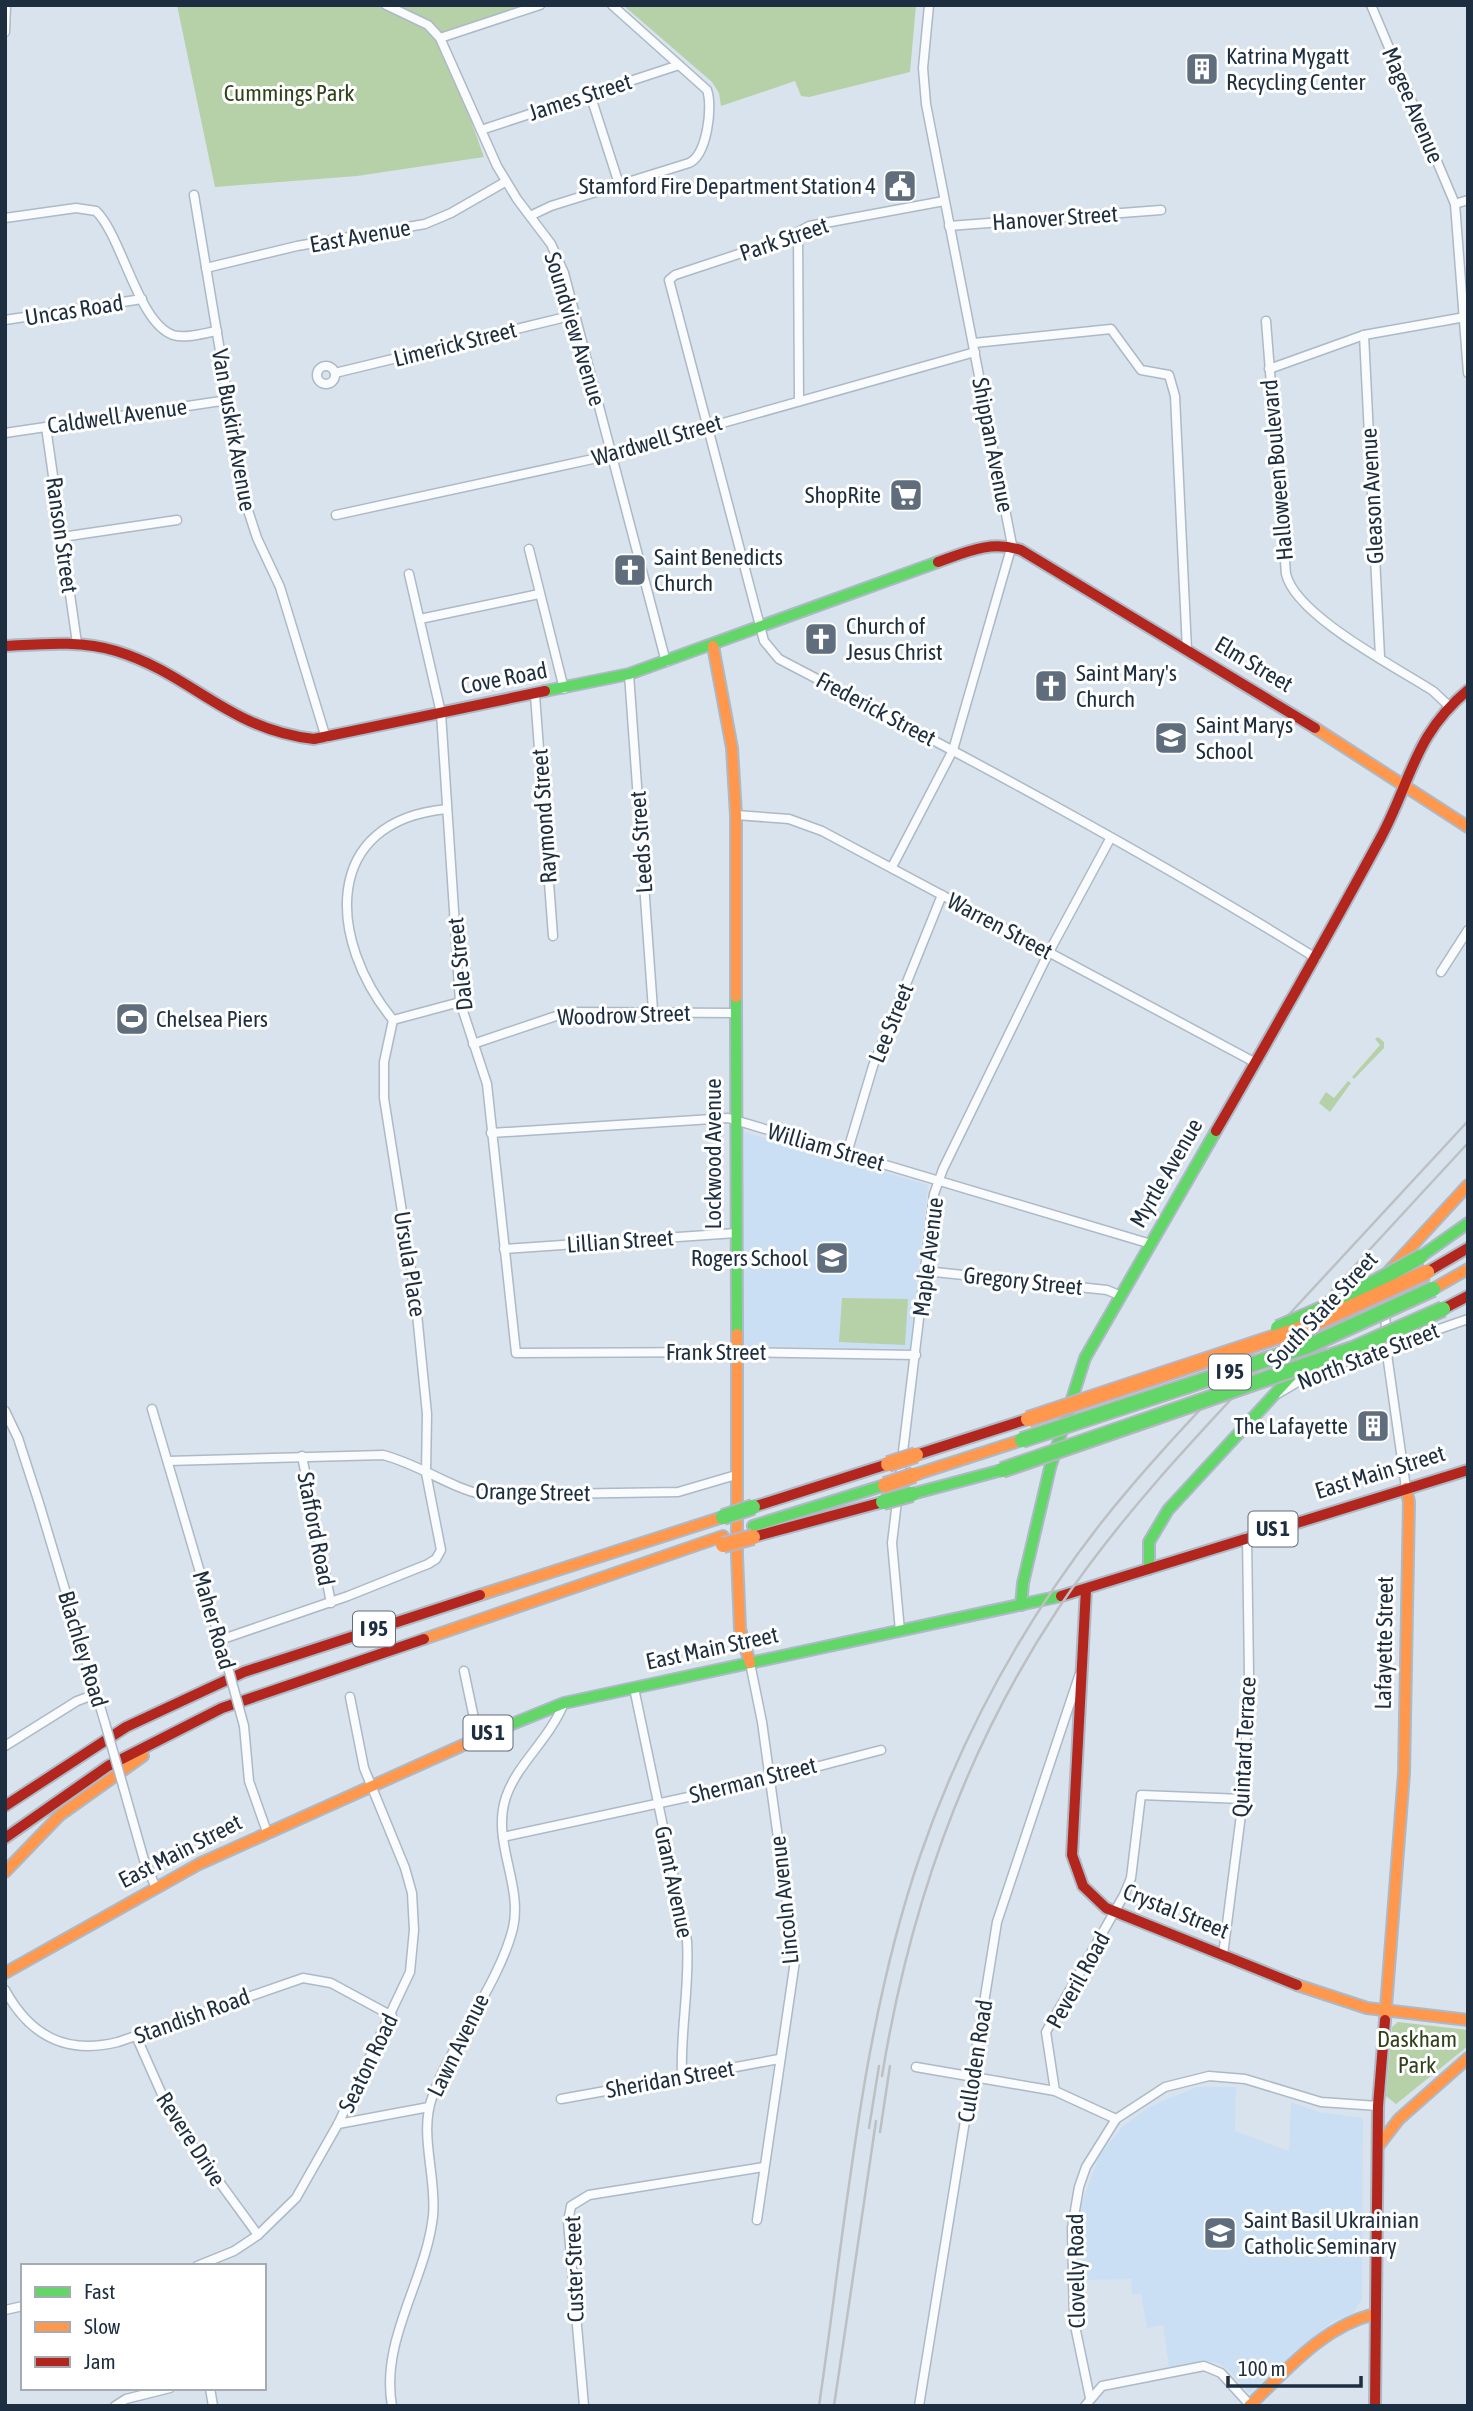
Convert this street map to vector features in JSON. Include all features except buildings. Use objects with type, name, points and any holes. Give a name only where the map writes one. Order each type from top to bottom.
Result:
[{"type":"main road","name":"Cove Road","points":[[5,646],[78,643],[119,651],[152,666],[262,732],[288,738],[326,738],[629,674],[713,646],[978,548],[999,543],[1012,545]]},
{"type":"main road","name":"Elm Street","points":[[1012,545],[1404,783],[1468,827]]},
{"type":"main road","name":"Lockwood Avenue","points":[[713,646],[732,748],[736,815],[736,1475],[739,1615],[750,1663]]},
{"type":"main road","name":"Myrtle Avenue","points":[[1021,1605],[1050,1468],[1074,1385],[1085,1358],[1316,958],[1385,830],[1420,745],[1449,706],[1468,691]]},
{"type":"main road","name":"South State Street","points":[[1149,1569],[1147,1550],[1161,1519],[1468,1185]]},
{"type":"main road","points":[[1156,1378],[1324,1309],[1420,1257],[1468,1223]]},
{"type":"main road","name":"I 95","points":[[5,1806],[135,1722],[244,1672],[1156,1378],[1309,1326],[1427,1272],[1468,1248]]},
{"type":"main road","name":"I 95","points":[[5,1838],[108,1766],[193,1721],[283,1685],[622,1572],[753,1532],[914,1475],[1298,1349],[1368,1321],[1468,1269]]},
{"type":"main road","points":[[753,1532],[883,1502],[1002,1470],[1355,1348],[1468,1296]]},
{"type":"main road","name":"East Main Street","points":[[5,1973],[156,1888],[267,1832],[478,1737],[564,1703],[1086,1589],[1468,1470]]},
{"type":"main road","name":"Lafayette Street","points":[[1374,2406],[1378,2106],[1383,2012],[1404,1773],[1409,1502],[1406,1488]]},
{"type":"main road","name":"Crystal Street","points":[[1086,1589],[1073,1865],[1088,1894],[1115,1912],[1303,1987],[1383,2012],[1468,2021]]},
{"type":"main road","points":[[5,1872],[75,1803],[193,1721]]},
{"type":"main road","points":[[5,1799],[43,1779]]},
{"type":"main road","points":[[1379,2145],[1399,2119],[1468,2059]]},
{"type":"main road","points":[[1250,2405],[1339,2327],[1354,2319],[1375,2314]]},
{"type":"street","points":[[5,32],[6,5]]},
{"type":"street","name":"Soundview Avenue","points":[[386,5],[428,25],[440,38],[505,182],[556,254],[666,662]]},
{"type":"street","points":[[440,38],[540,5]]},
{"type":"street","points":[[530,216],[551,206],[689,163],[699,154],[709,95],[705,86],[612,5]]},
{"type":"street","name":"Shippan Avenue","points":[[892,867],[953,750],[1012,545],[924,88],[929,5]]},
{"type":"street","name":"Magee Avenue","points":[[1371,5],[1455,204],[1455,233],[1465,317],[1468,373]]},
{"type":"street","name":"James Street","points":[[481,130],[679,65]]},
{"type":"street","points":[[590,94],[619,184]]},
{"type":"street","name":"East Avenue","points":[[206,268],[297,246],[425,224],[440,219],[505,182]]},
{"type":"street","name":"Van Buskirk Avenue","points":[[194,195],[251,522],[283,594],[326,738]]},
{"type":"street","points":[[1455,204],[1468,200]]},
{"type":"street","name":"Park Street","points":[[669,280],[675,275],[799,232],[809,226],[944,201]]},
{"type":"street","points":[[5,218],[76,208],[96,211],[142,299],[173,334],[217,331]]},
{"type":"street","name":"Hanover Street","points":[[949,226],[1161,210]]},
{"type":"street","points":[[799,232],[799,400]]},
{"type":"street","name":"Frederick Street","points":[[669,280],[759,629],[764,641],[779,659],[953,750],[1214,894],[1316,958]]},
{"type":"street","name":"Uncas Road","points":[[5,320],[142,299]]},
{"type":"street","name":"Limerick Street","points":[[335,373],[574,315]]},
{"type":"street","points":[[1269,369],[1364,335],[1465,317]]},
{"type":"street","name":"Halloween Boulevard","points":[[1266,321],[1287,580],[1294,594],[1310,610],[1433,691],[1449,706]]},
{"type":"street","name":"Wardwell Street","points":[[336,515],[611,454],[974,347],[1111,329],[1141,370],[1169,375],[1175,396],[1187,650]]},
{"type":"street","name":"Gleason Avenue","points":[[1364,335],[1380,657]]},
{"type":"street","name":"Caldwell Avenue","points":[[5,433],[228,400]]},
{"type":"street","name":"Ranson Street","points":[[46,427],[78,643]]},
{"type":"street","points":[[62,537],[177,520]]},
{"type":"street","points":[[529,549],[564,689]]},
{"type":"street","name":"Dale Street","points":[[409,574],[441,713],[460,1002],[487,1084],[516,1353]]},
{"type":"street","points":[[420,619],[539,594]]},
{"type":"street","name":"Leeds Street","points":[[629,674],[653,1010]]},
{"type":"street","name":"Raymond Street","points":[[535,695],[552,936]]},
{"type":"street","points":[[447,810],[407,815],[388,825],[363,849],[351,877],[348,911],[353,949],[369,987],[393,1020],[460,1002]]},
{"type":"street","name":"Warren Street","points":[[736,815],[789,819],[822,831],[1256,1063]]},
{"type":"street","name":"Maple Avenue","points":[[900,1631],[892,1543],[934,1194],[1049,952],[1110,839]]},
{"type":"street","name":"Lee Street","points":[[847,1153],[873,1066],[942,895]]},
{"type":"street","points":[[1441,972],[1468,930]]},
{"type":"street","name":"Woodrow Street","points":[[473,1044],[561,1013],[653,1010],[736,1013]]},
{"type":"street","name":"Ursula Place","points":[[220,1640],[331,1603],[436,1559],[440,1550],[426,1473],[427,1414],[422,1351],[383,1089],[384,1062],[393,1020]]},
{"type":"street","name":"William Street","points":[[491,1133],[721,1118],[736,1120],[1151,1244]]},
{"type":"street","name":"Lillian Street","points":[[504,1249],[736,1233]]},
{"type":"street","name":"Gregory Street","points":[[925,1271],[1107,1290],[1119,1295]]},
{"type":"street","name":"Lafayette Street","points":[[1385,1275],[1386,1347],[1406,1488]]},
{"type":"street","name":"North State Street","points":[[1270,1398],[1313,1373],[1468,1319]]},
{"type":"street","name":"Frank Street","points":[[516,1353],[737,1352],[916,1355]]},
{"type":"street","name":"Maher Road","points":[[152,1409],[244,1726],[249,1781],[267,1832]]},
{"type":"street","name":"Blachley Road","points":[[5,1411],[18,1438],[39,1503],[144,1860],[156,1888]]},
{"type":"street","name":"Orange Street","points":[[168,1461],[383,1455],[412,1464],[458,1489],[484,1495],[678,1492],[736,1475]]},
{"type":"street","name":"Stafford Road","points":[[302,1456],[331,1603]]},
{"type":"street","name":"Quintard Terrace","points":[[1223,1955],[1243,1799],[1249,1674],[1247,1537]]},
{"type":"street","name":"Lincoln Avenue","points":[[750,1663],[770,1778],[794,1961],[757,2220]]},
{"type":"street","name":"Culloden Road","points":[[919,2406],[997,1922],[1082,1669]]},
{"type":"street","points":[[464,1671],[478,1737]]},
{"type":"street","name":"Grant Avenue","points":[[634,1688],[687,1941],[689,1964],[680,2041],[682,2077]]},
{"type":"street","points":[[5,1746],[77,1701],[96,1694]]},
{"type":"street","name":"Seaton Road","points":[[202,2264],[234,2251],[258,2235],[296,2197],[338,2124],[410,1972],[414,1914],[405,1868],[361,1757],[351,1696]]},
{"type":"street","name":"Lawn Avenue","points":[[392,2406],[391,2362],[425,2254],[433,2215],[427,2127],[429,2107],[442,2075],[511,1937],[515,1898],[503,1837],[503,1810],[511,1786],[546,1739],[564,1703]]},
{"type":"street","points":[[1062,1724],[1080,1725]]},
{"type":"street","name":"Sherman Street","points":[[503,1837],[770,1778],[881,1750]]},
{"type":"street","name":"Peveril Road","points":[[1055,2091],[1046,2032],[1115,1912],[1131,1878],[1141,1795],[1243,1799]]},
{"type":"street","name":"Standish Road","points":[[5,1990],[22,2017],[57,2041],[88,2047],[136,2036],[303,1978],[331,1983],[391,2016]]},
{"type":"street","name":"Revere Drive","points":[[136,2036],[173,2117],[258,2235]]},
{"type":"street","name":"Sheridan Street","points":[[561,2099],[633,2086],[667,2083],[682,2077],[779,2059]]},
{"type":"street","points":[[916,2067],[1055,2091],[1116,2119]]},
{"type":"street","name":"Clovelly Road","points":[[1087,2402],[1074,2321],[1072,2228],[1079,2187],[1086,2167],[1116,2119],[1165,2087],[1209,2076],[1245,2078],[1321,2102],[1378,2106]]},
{"type":"street","points":[[338,2124],[429,2107]]},
{"type":"street","name":"Custer Street","points":[[584,2406],[568,2222],[570,2206],[589,2195],[764,2166]]},
{"type":"street","name":"Clovelly Road","points":[[1087,2402],[1102,2386],[1204,2366],[1221,2373],[1250,2405]]},
{"type":"street","points":[[115,2406],[126,2399],[162,2390]]},
{"type":"shaded area","name":"Rogers School","points":[[744,1132],[928,1185],[910,1349],[744,1346]]},
{"type":"shaded area","name":"Saint Basil Ukrainian Catholic Seminary","points":[[1197,2087],[1236,2087],[1235,2131],[1289,2151],[1291,2102],[1319,2112],[1363,2118],[1362,2300],[1353,2313],[1330,2323],[1249,2393],[1228,2369],[1215,2362],[1202,2361],[1169,2367],[1163,2325],[1147,2328],[1141,2294],[1132,2294],[1131,2279],[1079,2280],[1081,2205],[1099,2156],[1122,2127],[1149,2107]]},
{"type":"green space","name":"Cummings Park","points":[[177,5],[526,5],[441,37],[484,157],[357,176],[215,187]]},
{"type":"green space","points":[[623,5],[916,5],[910,72],[809,97],[801,96],[795,81],[721,106],[719,93],[712,82]]},
{"type":"green space","points":[[1378,1037],[1384,1042],[1384,1048],[1354,1079],[1352,1077],[1380,1045],[1375,1039]]},
{"type":"green space","points":[[1348,1081],[1351,1083],[1330,1112],[1319,1103],[1326,1092],[1334,1098]]},
{"type":"green space","points":[[842,1298],[908,1299],[905,1345],[839,1342]]},
{"type":"green space","name":"Daskham Park","points":[[1398,2022],[1468,2030],[1468,2046],[1396,2104],[1386,2096],[1392,2027]]},
{"type":"railway","points":[[819,2406],[857,2128],[883,1990],[920,1856],[936,1812],[975,1725],[1020,1641],[1046,1600],[1118,1502],[1171,1441],[1468,1121]]},
{"type":"railway","points":[[882,2076],[908,1953],[945,1833],[995,1718],[1058,1609],[1105,1544],[1156,1482],[1468,1143]]},
{"type":"railway","points":[[869,2128],[879,2066]]},
{"type":"railway","points":[[880,2132],[890,2066]]},
{"type":"railway","points":[[834,2406],[876,2121]]},
{"type":"traffic: fast","points":[[545,691],[629,674],[938,562]]},
{"type":"traffic: fast","points":[[736,997],[737,1334]]},
{"type":"traffic: fast","points":[[1021,1605],[1023,1583],[1050,1468],[1085,1358],[1216,1131]]},
{"type":"traffic: fast","points":[[1420,1257],[1468,1223]]},
{"type":"traffic: fast","points":[[1278,1328],[1345,1299],[1420,1257]]},
{"type":"traffic: fast","points":[[1022,1440],[1308,1346],[1433,1289]]},
{"type":"traffic: fast","points":[[1149,1569],[1149,1542],[1168,1510],[1354,1308]]},
{"type":"traffic: fast","points":[[1002,1470],[1355,1348],[1443,1309]]},
{"type":"traffic: fast","points":[[912,1494],[1002,1470]]},
{"type":"traffic: fast","points":[[753,1526],[885,1485]]},
{"type":"traffic: fast","points":[[883,1502],[912,1494]]},
{"type":"traffic: fast","points":[[723,1517],[753,1507]]},
{"type":"traffic: fast","points":[[490,1733],[564,1703],[1061,1596]]},
{"type":"traffic: slow","points":[[713,646],[732,748],[736,815],[736,997]]},
{"type":"traffic: slow","points":[[1315,728],[1468,827]]},
{"type":"traffic: slow","points":[[1389,1271],[1468,1185]]},
{"type":"traffic: slow","points":[[1433,1289],[1468,1269]]},
{"type":"traffic: slow","points":[[1028,1419],[1309,1326],[1427,1272]]},
{"type":"traffic: slow","points":[[737,1334],[737,1556],[740,1629],[750,1663]]},
{"type":"traffic: slow","points":[[914,1475],[1022,1440]]},
{"type":"traffic: slow","points":[[888,1464],[916,1455]]},
{"type":"traffic: slow","points":[[885,1485],[914,1475]]},
{"type":"traffic: slow","points":[[1385,2020],[1404,1773],[1409,1502],[1406,1488]]},
{"type":"traffic: slow","points":[[480,1595],[723,1517]]},
{"type":"traffic: slow","points":[[424,1639],[723,1536]]},
{"type":"traffic: slow","points":[[723,1545],[753,1537]]},
{"type":"traffic: slow","points":[[5,1973],[199,1864],[490,1733]]},
{"type":"traffic: slow","points":[[5,1872],[60,1815],[143,1756]]},
{"type":"traffic: slow","points":[[1297,1985],[1367,2008],[1468,2020]]},
{"type":"traffic: slow","points":[[1379,2145],[1399,2119],[1468,2058]]},
{"type":"traffic: slow","points":[[1249,2406],[1322,2339],[1356,2320],[1375,2314]]},
{"type":"traffic: jam","points":[[938,562],[989,547],[1021,550],[1315,728]]},
{"type":"traffic: jam","points":[[5,646],[75,644],[116,651],[167,673],[233,713],[257,724],[314,739],[545,691]]},
{"type":"traffic: jam","points":[[1216,1131],[1380,839],[1424,742],[1450,707],[1468,690]]},
{"type":"traffic: jam","points":[[1427,1272],[1468,1248]]},
{"type":"traffic: jam","points":[[1443,1309],[1468,1296]]},
{"type":"traffic: jam","points":[[916,1455],[1028,1419]]},
{"type":"traffic: jam","points":[[753,1507],[888,1464]]},
{"type":"traffic: jam","points":[[1061,1596],[1468,1470]]},
{"type":"traffic: jam","points":[[753,1537],[883,1502]]},
{"type":"traffic: jam","points":[[1086,1589],[1072,1855],[1083,1886],[1106,1908],[1297,1985]]},
{"type":"traffic: jam","points":[[5,1806],[126,1727],[244,1672],[480,1595]]},
{"type":"traffic: jam","points":[[5,1838],[108,1766],[222,1708],[424,1639]]},
{"type":"traffic: jam","points":[[1375,2406],[1378,2106],[1385,2020]]},
{"type":"place","name":"Katrina Mygatt Recycling Center","points":[[1202,69]]},
{"type":"place","name":"Stamford Fire Department Station 4","points":[[900,186]]},
{"type":"place","name":"ShopRite","points":[[906,495]]},
{"type":"place","name":"Saint Benedicts Church","points":[[630,570]]},
{"type":"place","name":"Church of Jesus Christ","points":[[821,639]]},
{"type":"place","name":"Saint Mary's Church","points":[[1051,686]]},
{"type":"place","name":"Saint Marys School","points":[[1171,738]]},
{"type":"place","name":"Chelsea Piers","points":[[132,1019]]},
{"type":"place","name":"Rogers School","points":[[832,1258]]},
{"type":"place","name":"The Lafayette","points":[[1373,1426]]},
{"type":"place","name":"Saint Basil Ukrainian Catholic Seminary","points":[[1220,2233]]}]
